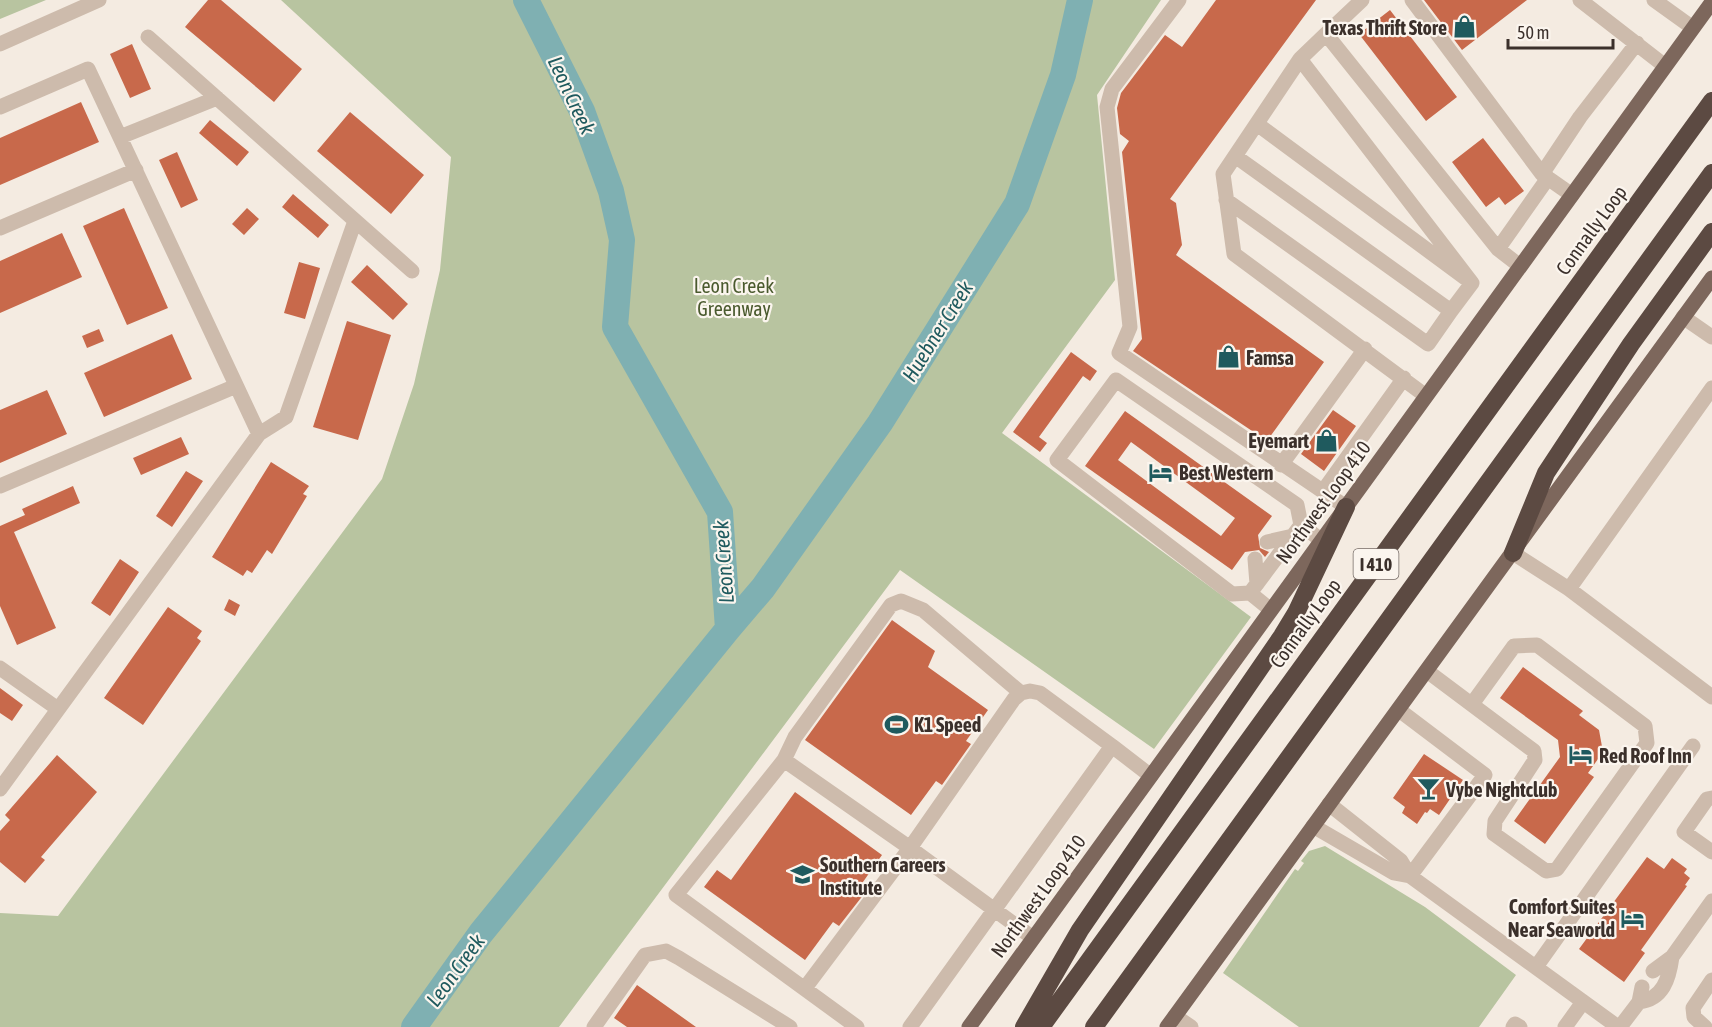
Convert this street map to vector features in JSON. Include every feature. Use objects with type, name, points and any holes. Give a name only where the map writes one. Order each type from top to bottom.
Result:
[{"type":"highway","name":"Connally Loop","points":[[1041,1027],[1712,100]]},
{"type":"highway","name":"I 410","points":[[1094,1027],[1712,173]]},
{"type":"highway","points":[[1513,553],[1546,472],[1619,362],[1712,232]]},
{"type":"highway","points":[[1024,1027],[1080,930],[1282,636],[1296,613],[1346,507]]},
{"type":"main road","name":"Northwest Loop 410","points":[[969,1027],[1712,2]]},
{"type":"main road","points":[[1171,1021],[1712,278]]},
{"type":"street","points":[[0,44],[99,0]]},
{"type":"street","points":[[1179,0],[1112,89],[1107,107],[1130,327],[1119,353],[1346,507]]},
{"type":"street","points":[[1362,0],[1300,59],[1223,174],[1234,254],[1426,396]]},
{"type":"street","points":[[1412,0],[1545,176],[1572,195]]},
{"type":"street","points":[[1580,0],[1665,66]]},
{"type":"street","points":[[1654,0],[1693,28]]},
{"type":"street","points":[[1326,34],[1498,249],[1520,266]]},
{"type":"street","points":[[148,37],[412,271]]},
{"type":"street","points":[[1498,249],[1580,117],[1637,43]]},
{"type":"street","points":[[1300,59],[1472,283]]},
{"type":"street","points":[[0,107],[88,69],[259,434]]},
{"type":"street","points":[[120,137],[217,98]]},
{"type":"street","points":[[1257,124],[1472,283]]},
{"type":"street","points":[[1235,156],[1451,312]]},
{"type":"street","points":[[0,228],[136,170]]},
{"type":"street","points":[[1226,200],[1428,344],[1472,283]]},
{"type":"street","points":[[0,789],[259,434],[286,417],[355,221]]},
{"type":"street","points":[[1683,317],[1712,337]]},
{"type":"street","points":[[1281,465],[1365,349]]},
{"type":"street","points":[[1323,491],[1404,378]]},
{"type":"street","points":[[1116,380],[1296,505],[1297,530],[1253,589],[1232,594],[1058,460],[1116,380]]},
{"type":"street","points":[[0,486],[236,386]]},
{"type":"street","points":[[1569,589],[1712,388]]},
{"type":"street","points":[[1267,542],[1297,530],[1321,540]]},
{"type":"street","points":[[1513,553],[1569,589],[1710,692]]},
{"type":"street","points":[[1255,559],[1253,589],[1271,610]]},
{"type":"street","points":[[857,1027],[676,895],[784,760],[795,737],[891,605],[901,601],[924,610],[1021,693]]},
{"type":"street","points":[[1427,671],[1534,751],[1535,760],[1495,821],[1494,834],[1546,871],[1557,869],[1647,743],[1645,726],[1537,645],[1514,646],[1472,704]]},
{"type":"street","points":[[0,668],[58,709]]},
{"type":"street","points":[[805,988],[910,848],[1014,699],[1021,693],[1030,691],[1040,693],[1151,776]]},
{"type":"street","points":[[1399,710],[1485,775],[1410,876]]},
{"type":"street","points":[[910,1027],[1112,746]]},
{"type":"street","points":[[1536,967],[1693,746]]},
{"type":"street","points":[[784,760],[1033,938]]},
{"type":"street","points":[[1712,798],[1707,799],[1684,832],[1712,852]]},
{"type":"street","points":[[1329,804],[1401,861],[1410,876],[1619,1027],[1641,994],[1657,996],[1669,978],[1672,957]]},
{"type":"street","points":[[1313,826],[1394,873],[1410,876]]},
{"type":"street","points":[[1653,971],[1672,957],[1712,901]]},
{"type":"street","points":[[594,1027],[645,955],[658,951],[679,958],[790,1027]]},
{"type":"street","points":[[1705,1027],[1694,1017],[1693,1008],[1712,980]]},
{"type":"street","points":[[1565,1027],[1583,1002]]},
{"type":"street","points":[[1171,1021],[1191,1027]]},
{"type":"street","points":[[1513,1027],[1515,1024],[1520,1027]]},
{"type":"green space","points":[[0,0],[46,0],[0,19]]},
{"type":"green space","name":"Leon Creek Greenway","points":[[281,0],[1161,0],[1097,95],[1115,280],[1002,433],[1251,617],[1154,749],[900,570],[559,1027],[0,1027],[0,913],[58,916],[382,479],[414,384],[440,270],[451,157]]},
{"type":"green space","points":[[1325,846],[1425,907],[1516,975],[1479,1027],[1299,1027],[1223,973],[1295,869],[1298,871],[1304,863],[1301,861],[1309,851]]},
{"type":"building","points":[[208,0],[221,0],[302,69],[274,102],[185,27]]},
{"type":"building","points":[[1216,0],[1316,0],[1170,199],[1176,203],[1182,245],[1176,255],[1324,362],[1267,441],[1133,351],[1142,339],[1122,152],[1129,141],[1120,134],[1117,108],[1121,93],[1165,35],[1182,47]]},
{"type":"building","name":"Texas Thrift Store","points":[[1424,0],[1527,0],[1462,50]]},
{"type":"building","points":[[1390,10],[1457,97],[1426,121],[1359,34]]},
{"type":"building","points":[[132,44],[151,89],[130,98],[110,54]]},
{"type":"building","points":[[81,102],[99,142],[0,185],[0,138]]},
{"type":"building","points":[[350,112],[424,175],[391,214],[317,151]]},
{"type":"building","points":[[210,120],[249,152],[237,166],[199,133]]},
{"type":"building","points":[[1483,138],[1524,191],[1505,205],[1499,197],[1486,207],[1452,162]]},
{"type":"building","points":[[177,152],[198,200],[181,208],[159,160]]},
{"type":"building","points":[[293,194],[329,225],[318,238],[282,207]]},
{"type":"building","points":[[124,208],[168,308],[127,325],[83,226]]},
{"type":"building","points":[[247,208],[259,219],[244,235],[232,224]]},
{"type":"building","points":[[62,233],[82,277],[0,313],[0,261]]},
{"type":"building","points":[[299,262],[320,268],[305,319],[284,313]]},
{"type":"building","points":[[367,265],[408,304],[393,320],[351,282]]},
{"type":"building","points":[[347,321],[391,335],[358,440],[313,427]]},
{"type":"building","points":[[99,329],[104,341],[87,348],[82,336]]},
{"type":"building","points":[[172,334],[192,379],[104,417],[84,373]]},
{"type":"building","points":[[1071,352],[1097,371],[1090,381],[1083,376],[1039,437],[1047,443],[1040,452],[1013,432]]},
{"type":"building","points":[[47,390],[67,434],[0,463],[0,410]]},
{"type":"building","name":"Eyemart","points":[[1333,410],[1356,426],[1324,471],[1301,454]]},
{"type":"building","points":[[1125,411],[1272,516],[1258,535],[1260,548],[1269,552],[1265,557],[1259,550],[1245,552],[1232,570],[1085,466]],"holes":[[[1131,442],[1235,518],[1221,536],[1118,460]]]},
{"type":"building","points":[[181,437],[189,454],[141,475],[133,458]]},
{"type":"building","points":[[271,462],[309,486],[303,494],[307,496],[272,554],[267,550],[252,573],[247,570],[243,576],[212,557]]},
{"type":"building","points":[[186,471],[203,481],[172,527],[156,516]]},
{"type":"building","points":[[73,486],[80,503],[14,532],[56,628],[17,645],[0,606],[0,526],[25,515],[22,509]]},
{"type":"building","points":[[120,559],[139,572],[110,616],[91,603]]},
{"type":"building","points":[[229,599],[240,605],[235,616],[224,610]]},
{"type":"building","points":[[168,607],[202,631],[197,638],[201,641],[143,725],[104,698]]},
{"type":"building","name":"K1 Speed","points":[[892,620],[935,651],[928,667],[988,710],[966,741],[971,744],[942,785],[936,781],[911,815],[805,740]]},
{"type":"building","name":"Red Roof Inn","points":[[1523,667],[1583,711],[1579,715],[1599,730],[1603,752],[1588,773],[1594,777],[1545,844],[1514,821],[1560,757],[1558,740],[1500,698]]},
{"type":"building","points":[[0,688],[23,705],[12,721],[0,713]]},
{"type":"building","name":"Vybe Nightclub","points":[[1424,754],[1463,780],[1439,815],[1430,809],[1427,813],[1425,812],[1417,824],[1402,813],[1405,807],[1393,798]]},
{"type":"building","points":[[57,755],[97,792],[41,857],[45,860],[25,883],[0,862],[0,831],[10,820],[5,815]]},
{"type":"building","name":"Southern Careers Institute","points":[[795,792],[882,855],[858,889],[864,894],[839,926],[833,922],[805,960],[704,887],[717,870],[731,880]]},
{"type":"building","name":"Comfort Suites Near Seaworld","points":[[1647,857],[1664,869],[1672,858],[1687,869],[1684,873],[1690,878],[1685,885],[1687,886],[1641,950],[1645,953],[1624,982],[1579,949]]},
{"type":"building","points":[[637,985],[696,1027],[627,1027],[614,1018]]},
{"type":"waterway","name":"Leon Creek","points":[[414,1027],[481,933],[728,629],[720,512],[615,327],[622,240],[611,191],[582,111],[526,0]]},
{"type":"waterway","name":"Huebner Creek","points":[[728,629],[763,588],[880,423],[1017,204],[1063,75],[1080,0]]},
{"type":"place","name":"Texas Thrift Store","points":[[1465,27]]},
{"type":"place","name":"Famsa","points":[[1228,357]]},
{"type":"place","name":"Eyemart","points":[[1327,440]]},
{"type":"place","name":"Best Western","points":[[1161,472]]},
{"type":"place","name":"K1 Speed","points":[[896,724]]},
{"type":"place","name":"Red Roof Inn","points":[[1581,755]]},
{"type":"place","name":"Vybe Nightclub","points":[[1428,789]]},
{"type":"place","name":"Southern Careers Institute","points":[[802,875]]},
{"type":"place","name":"Comfort Suites Near Seaworld","points":[[1633,918]]}]
